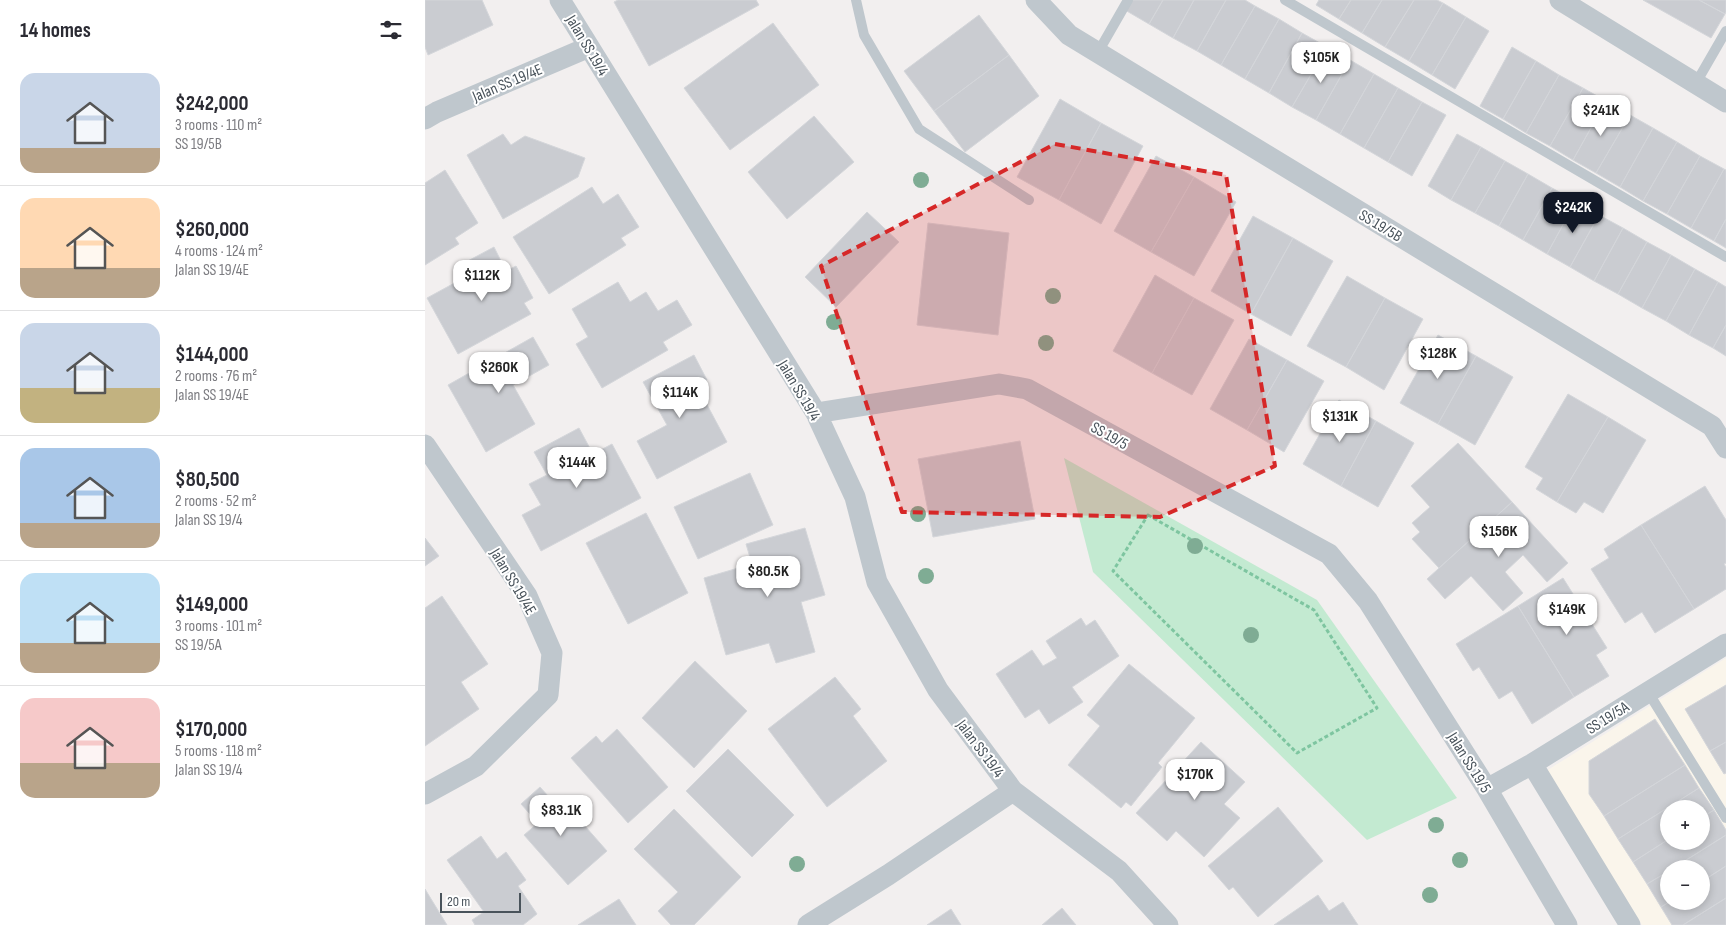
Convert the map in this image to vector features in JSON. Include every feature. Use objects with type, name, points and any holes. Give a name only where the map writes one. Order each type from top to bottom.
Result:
[{"type":"street","name":"Jalan SS 19/4","points":[[561,0],[815,413],[855,497],[877,582],[938,690],[1013,791],[1119,872],[1167,925]]},
{"type":"street","name":"SS 19/5B","points":[[1036,0],[1069,35],[1097,54],[1712,426],[1726,448]]},
{"type":"street","points":[[1560,0],[1593,9],[1696,83],[1726,102]]},
{"type":"street","name":"Jalan SS 19/4E","points":[[425,119],[446,108],[589,47]]},
{"type":"street","name":"SS 19/5","points":[[815,413],[999,384],[1027,389],[1329,554],[1368,601]]},
{"type":"street","name":"Jalan SS 19/4E","points":[[425,445],[527,596],[552,654],[548,695],[476,766],[425,794]]},
{"type":"street","name":"Jalan SS 19/5","points":[[1368,601],[1487,788],[1567,925]]},
{"type":"street","name":"SS 19/5A","points":[[1487,788],[1532,764],[1726,644]]},
{"type":"street","points":[[1532,764],[1630,925]]},
{"type":"street","name":"Jalan SS 19/4","points":[[808,925],[888,875],[1013,791]]},
{"type":"lane","points":[[856,0],[864,35],[919,129],[1029,200]]},
{"type":"lane","points":[[1097,54],[1128,0]]},
{"type":"lane","points":[[1285,0],[1726,257]]},
{"type":"lane","points":[[1696,83],[1726,31]]},
{"type":"lane","points":[[1648,692],[1726,818]]},
{"type":"path","points":[[1147,515],[1315,610],[1377,708],[1297,753],[1113,571],[1147,515]]},
{"type":"highlighted area","points":[[1055,144],[1226,175],[1275,466],[1160,517],[902,512],[821,266]]},
{"type":"shaded area","points":[[1726,658],[1726,925],[1642,925],[1546,771]]},
{"type":"green space","points":[[1064,458],[1317,600],[1457,798],[1367,840],[1093,572]]},
{"type":"building","points":[[425,0],[482,0],[493,25],[428,55],[425,47]]},
{"type":"building","points":[[618,0],[756,0],[759,5],[649,66],[614,2]]},
{"type":"building","points":[[1131,0],[1163,0],[1149,24],[1125,10]]},
{"type":"building","points":[[1163,0],[1194,0],[1173,38],[1149,24]]},
{"type":"building","points":[[1194,0],[1226,0],[1197,51],[1173,38]]},
{"type":"building","points":[[1226,0],[1245,0],[1255,6],[1221,65],[1197,51]]},
{"type":"building","points":[[1319,0],[1351,0],[1339,19],[1316,5]]},
{"type":"building","points":[[1351,0],[1382,0],[1362,33],[1339,19]]},
{"type":"building","points":[[1382,0],[1414,0],[1385,47],[1362,33]]},
{"type":"building","points":[[1414,0],[1437,0],[1443,3],[1409,61],[1385,47]]},
{"type":"building","points":[[1643,0],[1699,0],[1725,14],[1711,38]]},
{"type":"building","points":[[1699,0],[1726,0],[1726,12],[1725,14]]},
{"type":"building","points":[[1443,3],[1466,17],[1432,75],[1409,61]]},
{"type":"building","points":[[1255,6],[1279,19],[1245,79],[1221,65]]},
{"type":"building","points":[[979,15],[1009,55],[934,111],[904,71]]},
{"type":"building","points":[[1466,17],[1489,31],[1455,89],[1432,75]]},
{"type":"building","points":[[1279,19],[1302,33],[1269,93],[1245,79]]},
{"type":"building","points":[[773,23],[819,85],[730,150],[684,88]]},
{"type":"building","points":[[1302,33],[1327,47],[1292,107],[1269,93]]},
{"type":"building","points":[[1327,47],[1350,60],[1316,120],[1292,107]]},
{"type":"building","points":[[1512,47],[1536,61],[1503,119],[1480,106]]},
{"type":"building","points":[[1009,55],[1039,96],[965,152],[934,111]]},
{"type":"building","points":[[1350,60],[1374,74],[1340,134],[1316,120]]},
{"type":"building","points":[[1536,61],[1559,75],[1526,133],[1503,119]]},
{"type":"building","points":[[1374,74],[1398,88],[1364,148],[1340,134]]},
{"type":"building","points":[[1559,75],[1583,88],[1550,146],[1526,133]]},
{"type":"building","points":[[1398,88],[1422,102],[1388,162],[1364,148]]},
{"type":"building","points":[[1583,88],[1606,101],[1573,160],[1550,146]]},
{"type":"building","points":[[1060,99],[1101,123],[1059,200],[1017,177]]},
{"type":"building","points":[[1606,101],[1630,115],[1596,173],[1573,160]]},
{"type":"building","points":[[1422,102],[1446,115],[1412,176],[1388,162]]},
{"type":"building","points":[[1630,115],[1653,128],[1620,187],[1596,173]]},
{"type":"building","points":[[814,116],[854,162],[787,219],[748,172]]},
{"type":"building","points":[[1101,123],[1143,146],[1101,224],[1059,200]]},
{"type":"building","points":[[1653,128],[1677,142],[1643,201],[1620,187]]},
{"type":"building","points":[[503,134],[511,145],[525,136],[585,158],[578,177],[503,219],[467,155]]},
{"type":"building","points":[[1457,134],[1481,147],[1451,200],[1428,186]]},
{"type":"building","points":[[1677,142],[1700,156],[1667,214],[1643,201]]},
{"type":"building","points":[[1481,147],[1505,161],[1475,213],[1451,200]]},
{"type":"building","points":[[1156,156],[1194,177],[1151,252],[1114,231]]},
{"type":"building","points":[[1700,156],[1724,169],[1691,228],[1667,214]]},
{"type":"building","points":[[1505,161],[1528,174],[1499,226],[1475,213]]},
{"type":"building","points":[[1724,169],[1726,170],[1726,219],[1714,241],[1691,228]]},
{"type":"building","points":[[445,170],[478,223],[455,238],[459,244],[425,265],[425,183]]},
{"type":"building","points":[[1528,174],[1552,188],[1523,240],[1499,226]]},
{"type":"building","points":[[1194,177],[1236,202],[1194,276],[1151,252]]},
{"type":"building","points":[[592,187],[603,204],[618,194],[639,227],[621,238],[626,245],[549,294],[513,237]]},
{"type":"building","points":[[1552,188],[1576,201],[1547,254],[1523,240]]},
{"type":"building","points":[[1576,201],[1599,215],[1570,267],[1547,254]]},
{"type":"building","points":[[867,212],[899,242],[836,307],[805,277]]},
{"type":"building","points":[[1599,215],[1623,228],[1594,281],[1570,267]]},
{"type":"building","points":[[1253,216],[1293,238],[1251,314],[1211,291]]},
{"type":"building","points":[[1726,219],[1726,248],[1714,241]]},
{"type":"building","points":[[928,223],[1009,233],[998,335],[917,325]]},
{"type":"building","points":[[1623,228],[1647,242],[1618,294],[1594,281]]},
{"type":"building","points":[[1293,238],[1333,261],[1291,336],[1251,314]]},
{"type":"building","points":[[1647,242],[1671,255],[1642,308],[1618,294]]},
{"type":"building","points":[[494,247],[506,271],[516,266],[533,298],[524,303],[531,314],[458,354],[427,298],[471,274],[464,263]]},
{"type":"building","points":[[1671,255],[1695,269],[1666,321],[1642,308]]},
{"type":"building","points":[[1695,269],[1718,282],[1689,335],[1666,321]]},
{"type":"building","points":[[1155,275],[1194,298],[1152,373],[1113,351]]},
{"type":"building","points":[[1347,276],[1385,298],[1346,367],[1307,346]]},
{"type":"building","points":[[618,282],[630,302],[646,292],[658,311],[677,300],[692,325],[663,342],[668,350],[602,388],[576,344],[588,337],[572,309]]},
{"type":"building","points":[[1718,282],[1726,287],[1726,325],[1713,348],[1689,335]]},
{"type":"building","points":[[1194,298],[1234,320],[1192,395],[1152,373]]},
{"type":"building","points":[[1385,298],[1423,319],[1384,390],[1346,367]]},
{"type":"building","points":[[1726,325],[1726,356],[1713,348]]},
{"type":"building","points":[[1438,335],[1476,356],[1438,424],[1400,403]]},
{"type":"building","points":[[533,337],[549,365],[513,385],[535,424],[486,452],[448,385]]},
{"type":"building","points":[[1249,339],[1287,360],[1247,430],[1210,409]]},
{"type":"building","points":[[694,355],[707,380],[697,386],[727,442],[657,479],[637,441],[667,425],[643,382]]},
{"type":"building","points":[[1476,356],[1513,377],[1475,445],[1438,424]]},
{"type":"building","points":[[1287,360],[1324,381],[1284,452],[1247,430]]},
{"type":"building","points":[[1568,394],[1608,417],[1557,502],[1536,489],[1543,478],[1525,467]]},
{"type":"building","points":[[1339,400],[1376,421],[1341,486],[1303,464]]},
{"type":"building","points":[[1608,417],[1646,440],[1603,513],[1584,502],[1576,513],[1557,502]]},
{"type":"building","points":[[1376,421],[1414,443],[1378,507],[1341,486]]},
{"type":"building","points":[[579,428],[593,454],[612,444],[641,498],[541,551],[522,515],[541,505],[529,484],[547,475],[534,452]]},
{"type":"building","points":[[1020,441],[1035,519],[933,537],[918,459]]},
{"type":"building","points":[[1458,443],[1512,502],[1439,568],[1412,539],[1420,532],[1412,523],[1430,507],[1411,486]]},
{"type":"building","points":[[750,473],[773,525],[698,559],[674,507]]},
{"type":"building","points":[[1705,486],[1726,520],[1726,563],[1724,564],[1726,567],[1726,589],[1694,609],[1641,525]]},
{"type":"building","points":[[1512,502],[1568,563],[1547,582],[1523,555],[1505,572],[1523,593],[1503,611],[1471,576],[1445,599],[1427,579]]},
{"type":"building","points":[[646,513],[688,593],[628,624],[586,543]]},
{"type":"building","points":[[1641,525],[1694,609],[1655,633],[1642,612],[1625,623],[1591,569],[1609,558],[1604,549]]},
{"type":"building","points":[[805,528],[825,595],[801,602],[815,652],[776,663],[769,643],[726,655],[704,578],[752,564],[746,544]]},
{"type":"building","points":[[425,538],[439,556],[425,566]]},
{"type":"building","points":[[1563,578],[1607,648],[1596,655],[1609,676],[1574,697],[1518,606]]},
{"type":"building","points":[[442,596],[488,664],[461,682],[479,709],[425,746],[425,608]]},
{"type":"building","points":[[1518,606],[1574,697],[1532,724],[1512,691],[1499,699],[1479,667],[1473,671],[1456,644]]},
{"type":"building","points":[[1081,618],[1086,626],[1095,620],[1119,656],[1072,687],[1083,702],[1049,724],[1039,709],[1025,718],[996,674],[1032,650],[1043,666],[1057,658],[1046,641]]},
{"type":"building","points":[[695,661],[747,711],[694,768],[642,718]]},
{"type":"building","points":[[1129,664],[1195,718],[1158,763],[1162,767],[1131,806],[1126,802],[1121,808],[1068,765],[1100,726],[1087,715]]},
{"type":"building","points":[[835,677],[861,709],[853,716],[887,761],[827,807],[768,729]]},
{"type":"building","points":[[1726,685],[1726,742],[1710,751],[1685,709]]},
{"type":"building","points":[[1655,719],[1685,765],[1604,816],[1589,794],[1589,761]]},
{"type":"building","points":[[617,729],[668,787],[628,823],[571,758],[596,736],[602,743]]},
{"type":"building","points":[[1201,742],[1245,782],[1224,804],[1240,818],[1204,857],[1176,831],[1167,841],[1136,813]]},
{"type":"building","points":[[1726,742],[1726,773],[1724,774],[1710,751]]},
{"type":"building","points":[[728,749],[794,815],[752,857],[686,791]]},
{"type":"building","points":[[1685,765],[1699,788],[1680,800],[1660,800],[1660,813],[1618,839],[1604,816]]},
{"type":"building","points":[[540,787],[557,806],[563,801],[607,851],[568,885],[524,835],[538,823],[521,804]]},
{"type":"building","points":[[1699,788],[1707,800],[1680,800]]},
{"type":"building","points":[[1710,804],[1714,810],[1710,812]]},
{"type":"building","points":[[1278,807],[1323,861],[1258,917],[1233,887],[1229,890],[1208,866]]},
{"type":"building","points":[[674,809],[741,877],[694,925],[671,925],[658,911],[678,892],[634,849]]},
{"type":"building","points":[[1714,810],[1726,830],[1726,835],[1710,845],[1710,812]]},
{"type":"building","points":[[1660,813],[1660,845],[1633,862],[1618,839]]},
{"type":"building","points":[[1726,835],[1726,866],[1710,876],[1710,860],[1686,860],[1702,850],[1710,850],[1710,845]]},
{"type":"building","points":[[481,836],[497,859],[506,852],[526,880],[518,886],[537,914],[523,925],[475,925],[472,920],[484,912],[447,860]]},
{"type":"building","points":[[1660,845],[1660,850],[1702,850],[1686,860],[1660,860],[1660,876],[1647,884],[1633,862]]},
{"type":"building","points":[[1726,866],[1726,898],[1710,908],[1710,876]]},
{"type":"building","points":[[1660,876],[1660,905],[1647,884]]},
{"type":"building","points":[[425,889],[447,925],[425,925]]},
{"type":"building","points":[[1318,895],[1329,911],[1343,902],[1358,925],[1274,925]]},
{"type":"building","points":[[1726,898],[1726,925],[1683,925],[1707,910],[1710,910],[1710,908]]},
{"type":"building","points":[[619,899],[636,925],[578,925]]},
{"type":"building","points":[[1062,908],[1076,925],[1042,925]]},
{"type":"building","points":[[951,909],[961,925],[927,925]]},
{"type":"building","points":[[1663,910],[1707,910],[1683,925],[1672,925]]}]
